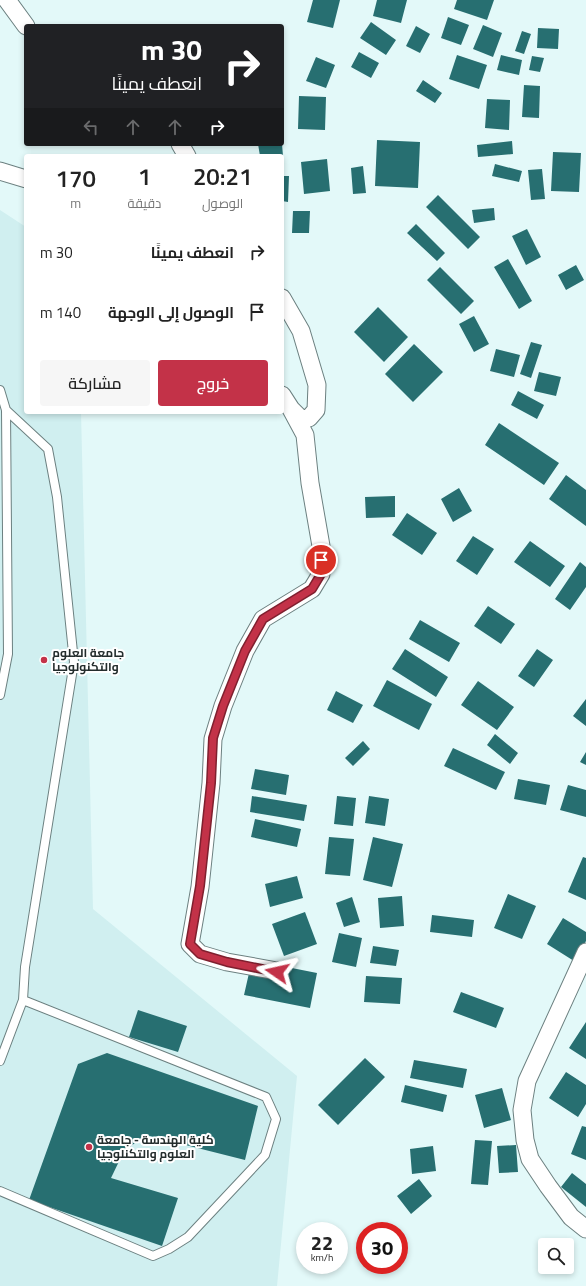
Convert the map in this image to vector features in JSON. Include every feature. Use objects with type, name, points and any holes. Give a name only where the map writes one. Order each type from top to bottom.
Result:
[{"type":"street","points":[[7,0],[25,24]]},
{"type":"street","points":[[0,171],[24,178]]},
{"type":"street","points":[[284,301],[301,331],[318,385],[316,410],[309,418],[301,419],[287,402]]},
{"type":"street","points":[[277,972],[227,962],[200,954],[190,944],[200,886],[211,783],[213,738],[223,706],[245,651],[263,619],[312,589],[321,574],[321,546],[310,483],[304,435],[287,402]]},
{"type":"street","points":[[586,952],[527,1081],[522,1110],[530,1159],[571,1217],[586,1228]]},
{"type":"lane","points":[[0,390],[6,410],[8,654],[0,695]]},
{"type":"lane","points":[[0,1061],[23,1000],[25,967],[74,662],[56,497],[48,449],[6,410]]},
{"type":"lane","points":[[0,1191],[153,1256],[169,1249],[188,1237],[265,1155],[276,1119],[266,1097],[23,1000]]},
{"type":"shaded area","name":"جامعة العلوم والتكنولوجيا","points":[[0,210],[24,226],[24,414],[81,414],[93,909],[297,1076],[277,1286],[0,1286]]},
{"type":"building","points":[[313,0],[340,0],[333,28],[307,22]]},
{"type":"building","points":[[377,0],[407,0],[401,23],[373,16]]},
{"type":"building","points":[[457,0],[494,0],[487,20],[454,9]]},
{"type":"building","points":[[448,17],[469,25],[461,45],[441,38]]},
{"type":"building","points":[[371,22],[396,40],[386,55],[360,38]]},
{"type":"building","points":[[483,25],[502,33],[493,57],[473,49]]},
{"type":"building","points":[[416,26],[430,34],[420,53],[406,46]]},
{"type":"building","points":[[538,28],[559,29],[558,49],[537,48]]},
{"type":"building","points":[[522,31],[531,34],[524,54],[515,51]]},
{"type":"building","points":[[359,52],[379,63],[371,78],[351,67]]},
{"type":"building","points":[[457,55],[487,65],[479,89],[449,79]]},
{"type":"building","points":[[501,55],[522,60],[519,75],[497,70]]},
{"type":"building","points":[[532,56],[544,58],[540,72],[529,70]]},
{"type":"building","points":[[316,57],[335,65],[326,88],[306,81]]},
{"type":"building","points":[[423,80],[442,93],[435,103],[416,91]]},
{"type":"building","points":[[524,85],[540,86],[539,118],[522,117]]},
{"type":"building","points":[[299,96],[326,97],[325,130],[298,129]]},
{"type":"building","points":[[487,99],[510,100],[509,130],[485,128]]},
{"type":"building","points":[[377,140],[420,142],[418,188],[375,186]]},
{"type":"building","points":[[512,141],[513,154],[478,157],[477,145]]},
{"type":"building","points":[[258,146],[282,146],[283,154],[260,154]]},
{"type":"building","points":[[553,152],[581,153],[579,192],[551,191]]},
{"type":"building","points":[[327,159],[330,191],[304,194],[301,162]]},
{"type":"building","points":[[495,164],[522,171],[519,182],[492,176]]},
{"type":"building","points":[[363,166],[366,193],[353,194],[351,168]]},
{"type":"building","points":[[542,169],[545,199],[531,200],[528,170]]},
{"type":"building","points":[[284,176],[289,176],[288,202],[284,201]]},
{"type":"building","points":[[438,195],[480,237],[468,249],[426,207]]},
{"type":"building","points":[[494,208],[495,220],[474,223],[472,210]]},
{"type":"building","points":[[293,211],[310,211],[309,233],[292,233]]},
{"type":"building","points":[[416,224],[445,253],[437,261],[407,233]]},
{"type":"building","points":[[527,229],[541,257],[526,265],[512,236]]},
{"type":"building","points":[[508,259],[532,301],[519,309],[494,267]]},
{"type":"building","points":[[576,265],[584,280],[566,290],[558,275]]},
{"type":"building","points":[[440,267],[474,301],[461,314],[427,280]]},
{"type":"building","points":[[378,307],[408,337],[384,362],[354,332]]},
{"type":"building","points":[[474,316],[489,344],[474,352],[459,324]]},
{"type":"building","points":[[531,342],[542,345],[531,378],[520,374]]},
{"type":"building","points":[[414,344],[443,372],[413,402],[385,374]]},
{"type":"building","points":[[496,349],[520,355],[514,377],[490,371]]},
{"type":"building","points":[[539,372],[561,377],[556,396],[534,391]]},
{"type":"building","points":[[518,391],[544,405],[537,419],[511,405]]},
{"type":"building","points":[[499,423],[559,463],[544,485],[485,445]]},
{"type":"building","points":[[566,475],[586,490],[586,526],[549,499]]},
{"type":"building","points":[[459,488],[472,511],[453,522],[441,499]]},
{"type":"building","points":[[395,496],[395,517],[366,518],[365,497]]},
{"type":"building","points":[[407,513],[437,533],[422,555],[392,535]]},
{"type":"building","points":[[473,536],[494,549],[477,575],[456,561]]},
{"type":"building","points":[[530,541],[565,566],[550,587],[514,562]]},
{"type":"building","points":[[580,562],[586,567],[586,587],[570,610],[555,599]]},
{"type":"building","points":[[488,606],[515,624],[501,644],[474,626]]},
{"type":"building","points":[[420,620],[460,643],[449,662],[409,639]]},
{"type":"building","points":[[405,649],[448,677],[436,697],[392,669]]},
{"type":"building","points":[[537,649],[553,660],[534,687],[518,676]]},
{"type":"building","points":[[387,680],[432,704],[419,730],[373,706]]},
{"type":"building","points":[[478,681],[514,707],[497,730],[461,705]]},
{"type":"building","points":[[336,691],[363,705],[353,723],[327,710]]},
{"type":"building","points":[[586,699],[586,726],[573,716]]},
{"type":"building","points":[[495,734],[518,753],[510,764],[487,745]]},
{"type":"building","points":[[363,741],[370,749],[353,766],[345,758]]},
{"type":"building","points":[[453,748],[505,772],[496,790],[444,766]]},
{"type":"building","points":[[586,752],[586,765],[580,762]]},
{"type":"building","points":[[255,769],[289,775],[286,795],[251,789]]},
{"type":"building","points":[[518,779],[550,785],[546,805],[514,799]]},
{"type":"building","points":[[568,785],[586,790],[586,817],[560,810]]},
{"type":"building","points":[[252,796],[307,805],[304,821],[250,812]]},
{"type":"building","points":[[337,796],[356,798],[353,826],[334,824]]},
{"type":"building","points":[[369,796],[389,799],[385,826],[365,823]]},
{"type":"building","points":[[255,819],[301,829],[297,847],[251,837]]},
{"type":"building","points":[[329,837],[354,839],[350,876],[325,874]]},
{"type":"building","points":[[373,837],[403,844],[392,887],[363,880]]},
{"type":"building","points":[[583,857],[586,858],[586,900],[568,892]]},
{"type":"building","points":[[297,876],[303,898],[270,907],[265,884]]},
{"type":"building","points":[[508,894],[536,906],[522,939],[494,928]]},
{"type":"building","points":[[402,896],[404,926],[380,928],[378,898]]},
{"type":"building","points":[[352,897],[360,922],[344,927],[336,903]]},
{"type":"building","points":[[305,912],[317,944],[284,956],[272,924]]},
{"type":"building","points":[[432,915],[474,920],[472,937],[430,932]]},
{"type":"building","points":[[563,918],[586,932],[586,941],[574,961],[547,944]]},
{"type":"building","points":[[339,933],[362,938],[356,967],[332,962]]},
{"type":"building","points":[[373,946],[399,950],[396,966],[370,963]]},
{"type":"building","points":[[252,960],[317,973],[310,1008],[244,995]]},
{"type":"building","points":[[366,976],[402,978],[400,1004],[364,1002]]},
{"type":"building","points":[[461,992],[504,1008],[496,1028],[453,1012]]},
{"type":"building","points":[[138,1010],[187,1026],[178,1052],[129,1037]]},
{"type":"building","points":[[586,1022],[586,1059],[569,1048]]},
{"type":"building","name":"كلية الهندسة - جامعة العلوم والتكنلوجيا","points":[[107,1053],[258,1106],[245,1160],[146,1135],[124,1151],[111,1178],[178,1198],[162,1246],[29,1200],[78,1064]]},
{"type":"building","points":[[365,1058],[385,1077],[338,1125],[318,1105]]},
{"type":"building","points":[[414,1060],[467,1069],[463,1088],[410,1078]]},
{"type":"building","points":[[566,1072],[586,1085],[586,1104],[578,1117],[549,1098]]},
{"type":"building","points":[[405,1085],[447,1095],[443,1112],[401,1102]]},
{"type":"building","points":[[502,1088],[511,1120],[484,1128],[475,1095]]},
{"type":"building","points":[[582,1126],[586,1127],[586,1160],[571,1154]]},
{"type":"building","points":[[475,1140],[492,1141],[488,1185],[471,1184]]},
{"type":"building","points":[[516,1145],[518,1172],[499,1173],[497,1146]]},
{"type":"building","points":[[433,1146],[436,1171],[412,1174],[410,1149]]},
{"type":"building","points":[[572,1173],[586,1184],[586,1207],[561,1187]]},
{"type":"building","points":[[419,1179],[432,1196],[411,1214],[397,1196]]},
{"type":"place","name":"جامعة العلوم والتكنولوجيا","points":[[44,660]]},
{"type":"place","name":"كلية الهندسة - جامعة العلوم والتكنلوجيا","points":[[89,1147]]},
{"type":"route","points":[[277,972],[227,962],[200,954],[190,944],[200,886],[211,783],[213,738],[223,706],[245,651],[263,619],[312,589],[321,574],[321,560]]}]
